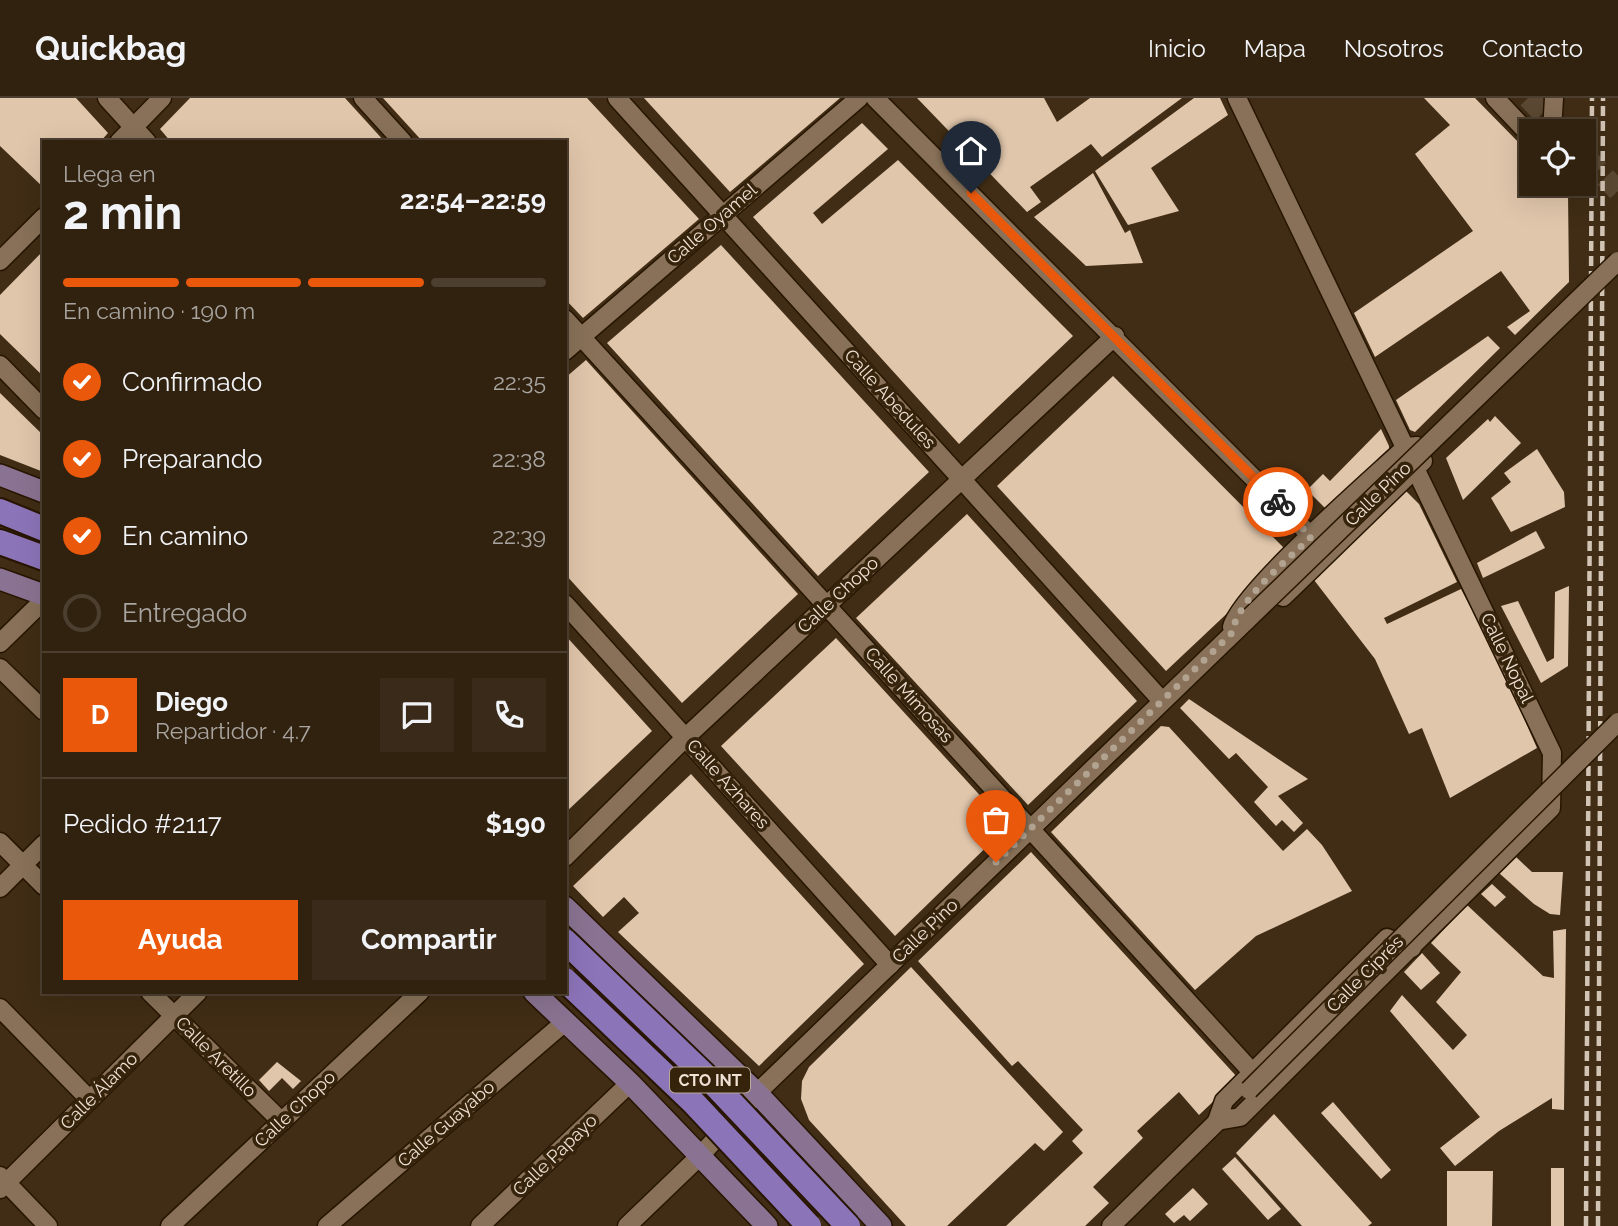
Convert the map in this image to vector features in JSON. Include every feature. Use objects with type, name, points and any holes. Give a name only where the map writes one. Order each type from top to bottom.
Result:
[{"type":"highway","points":[[0,511],[42,527]]},
{"type":"highway","points":[[0,541],[42,557]]},
{"type":"highway","name":"CTO INT","points":[[567,943],[714,1084],[848,1226]]},
{"type":"highway","name":"CTO INT","points":[[567,983],[693,1102],[810,1226]]},
{"type":"main road","points":[[0,475],[42,491]]},
{"type":"main road","points":[[0,579],[42,597]]},
{"type":"main road","name":"CTO INT","points":[[567,909],[757,1093],[881,1226]]},
{"type":"main road","points":[[565,1022],[600,998],[617,970],[617,957]]},
{"type":"main road","name":"CTO INT","points":[[536,994],[630,1083],[767,1226]]},
{"type":"main road","points":[[777,1226],[780,1211],[792,1191],[813,1179],[836,1178]]},
{"type":"street","points":[[107,98],[145,140]]},
{"type":"street","points":[[122,140],[162,98]]},
{"type":"street","points":[[363,98],[401,140]]},
{"type":"street","name":"Calle Abedules","points":[[617,98],[1162,701]]},
{"type":"street","name":"Calle Oyamel","points":[[567,349],[859,98]]},
{"type":"street","points":[[875,98],[1115,336],[1311,537]]},
{"type":"street","name":"Calle Nopal","points":[[1217,1121],[1240,1117],[1551,808],[1552,753],[1237,98]]},
{"type":"street","points":[[1495,98],[1519,123]]},
{"type":"street","points":[[1553,119],[1554,98]]},
{"type":"street","points":[[0,261],[42,219]]},
{"type":"street","name":"Calle Pino","points":[[629,1225],[701,1155],[757,1093],[1618,261]]},
{"type":"street","name":"Calle Mimosas","points":[[567,321],[1031,828],[1250,1081]]},
{"type":"street","points":[[1434,446],[1406,447],[1257,590],[1234,620],[1231,634],[1244,633],[1417,471],[1434,446],[1562,324]]},
{"type":"street","name":"Calle Chopo","points":[[567,855],[686,737],[1115,336]]},
{"type":"street","points":[[0,365],[42,408]]},
{"type":"street","points":[[0,643],[42,600]]},
{"type":"street","name":"Calle Azhares","points":[[567,606],[890,965]]},
{"type":"street","points":[[0,667],[42,709]]},
{"type":"street","name":"Calle Ciprés","points":[[1111,1226],[1217,1121],[1250,1081],[1618,722]]},
{"type":"street","points":[[0,842],[42,884]]},
{"type":"street","points":[[0,888],[42,846]]},
{"type":"street","points":[[1250,1081],[1387,938],[1412,948]]},
{"type":"street","name":"Calle Aretillo","points":[[152,994],[282,1122]]},
{"type":"street","name":"Calle Álamo","points":[[2,1182],[90,1100],[196,994]]},
{"type":"street","name":"Calle Chopo","points":[[170,1226],[418,994]]},
{"type":"street","points":[[0,1008],[90,1100]]},
{"type":"street","name":"Calle Guayabo","points":[[327,1226],[565,1022]]},
{"type":"street","name":"Calle Papayo","points":[[481,1226],[630,1083]]},
{"type":"street","points":[[2,1182],[48,1226]]},
{"type":"building","points":[[0,98],[76,98],[108,133],[102,140],[42,140],[42,186],[0,146]]},
{"type":"building","points":[[190,98],[345,98],[383,140],[169,140],[160,129]]},
{"type":"building","points":[[383,98],[587,98],[699,219],[583,318],[567,301],[567,140],[421,140]]},
{"type":"building","points":[[644,98],[840,98],[730,192]]},
{"type":"building","points":[[917,98],[1044,98],[1057,122],[1090,98],[1182,98],[1102,157],[1091,144],[1030,187],[1041,202],[1027,212]]},
{"type":"building","points":[[1194,98],[1220,98],[1228,115],[1151,168],[1179,211],[1128,225],[1095,171]]},
{"type":"building","points":[[1424,98],[1475,98],[1519,143],[1519,196],[1568,196],[1569,282],[1515,335],[1507,327],[1530,311],[1501,271],[1375,357],[1354,313],[1473,231],[1415,154],[1450,125]]},
{"type":"building","points":[[862,123],[888,149],[813,213],[822,224],[898,160],[1073,336],[959,444],[753,217]]},
{"type":"building","points":[[1093,173],[1125,233],[1130,230],[1143,263],[1086,266],[1034,217]]},
{"type":"building","points":[[721,245],[929,472],[818,576],[607,343]]},
{"type":"building","points":[[42,252],[42,375],[0,334],[0,295]]},
{"type":"building","points":[[1488,336],[1500,348],[1415,432],[1410,430],[1396,400]]},
{"type":"building","points":[[586,360],[798,594],[682,703],[567,576],[567,376]]},
{"type":"building","points":[[1113,376],[1290,554],[1166,671],[997,486]]},
{"type":"building","points":[[0,393],[42,434],[42,470],[0,455]]},
{"type":"building","points":[[1495,416],[1521,443],[1463,500],[1446,458],[1488,419],[1490,422]]},
{"type":"building","points":[[1381,429],[1389,446],[1389,455],[1330,513],[1307,490],[1323,474],[1330,481]]},
{"type":"building","points":[[1537,449],[1564,492],[1565,507],[1511,532],[1491,498],[1511,482],[1504,473]]},
{"type":"building","points":[[1405,490],[1419,504],[1457,582],[1384,618],[1387,624],[1461,589],[1499,662],[1537,748],[1450,798],[1422,728],[1409,734],[1375,659],[1314,580]]},
{"type":"building","points":[[967,514],[1137,701],[1028,805],[856,618]]},
{"type":"building","points":[[1536,531],[1545,548],[1483,578],[1477,563]]},
{"type":"building","points":[[1569,586],[1568,666],[1541,683],[1501,606],[1518,601],[1547,662],[1554,658],[1555,592]]},
{"type":"building","points":[[567,637],[652,731],[567,811]]},
{"type":"building","points":[[836,638],[1008,826],[895,936],[721,746]]},
{"type":"building","points":[[1189,699],[1308,779],[1278,796],[1303,823],[1294,832],[1282,820],[1276,826],[1254,802],[1268,787],[1236,753],[1229,759],[1180,708]]},
{"type":"building","points":[[1161,726],[1169,727],[1283,851],[1307,829],[1322,845],[1352,891],[1256,936],[1195,990],[1051,832]]},
{"type":"building","points":[[691,774],[864,964],[759,1066],[618,932],[639,913],[624,897],[603,917],[573,886]]},
{"type":"building","points":[[1031,852],[1238,1078],[1199,1115],[1179,1092],[1137,1131],[1143,1138],[1093,1187],[1109,1203],[1085,1226],[1006,1226],[1083,1153],[1072,1141],[1083,1130],[1018,1061],[1012,1066],[918,961]]},
{"type":"building","points":[[1516,857],[1532,872],[1563,872],[1560,915],[1550,914],[1534,904],[1499,873]]},
{"type":"building","points":[[1492,884],[1506,897],[1495,907],[1481,894]]},
{"type":"building","points":[[1467,905],[1543,976],[1554,978],[1553,931],[1566,929],[1564,1110],[1552,1109],[1552,1098],[1499,1131],[1455,1166],[1440,1148],[1480,1117],[1390,1011],[1402,995],[1453,1050],[1467,1035],[1436,1002],[1461,972],[1431,943]]},
{"type":"building","points":[[1422,953],[1440,973],[1421,990],[1404,972]]},
{"type":"building","points":[[911,967],[1063,1132],[1044,1151],[1035,1143],[947,1226],[906,1226],[809,1120],[801,1099],[802,1081],[809,1067]]},
{"type":"building","points":[[277,1062],[301,1081],[293,1089],[282,1078],[269,1091],[259,1080]]},
{"type":"building","points":[[1333,1102],[1391,1170],[1381,1179],[1321,1113]]},
{"type":"building","points":[[1274,1114],[1372,1223],[1368,1226],[1302,1226],[1236,1153]]},
{"type":"building","points":[[1235,1157],[1281,1209],[1268,1220],[1222,1169]]},
{"type":"building","points":[[1551,1168],[1564,1168],[1564,1226],[1551,1226]]},
{"type":"building","points":[[1447,1171],[1493,1171],[1492,1226],[1447,1226]]},
{"type":"building","points":[[1193,1188],[1208,1204],[1190,1221],[1184,1215],[1174,1223],[1165,1214]]},
{"type":"tunnel","points":[[1528,98],[1548,119]]},
{"type":"tunnel","points":[[1596,168],[1618,191]]},
{"type":"railway","points":[[1586,1226],[1592,98]]},
{"type":"railway","points":[[1598,1226],[1603,98]]},
{"type":"way so far","points":[[996,862],[1231,634],[1234,620],[1257,590],[1311,537],[1278,502]]},
{"type":"route","points":[[971,193],[1278,502]]}]
